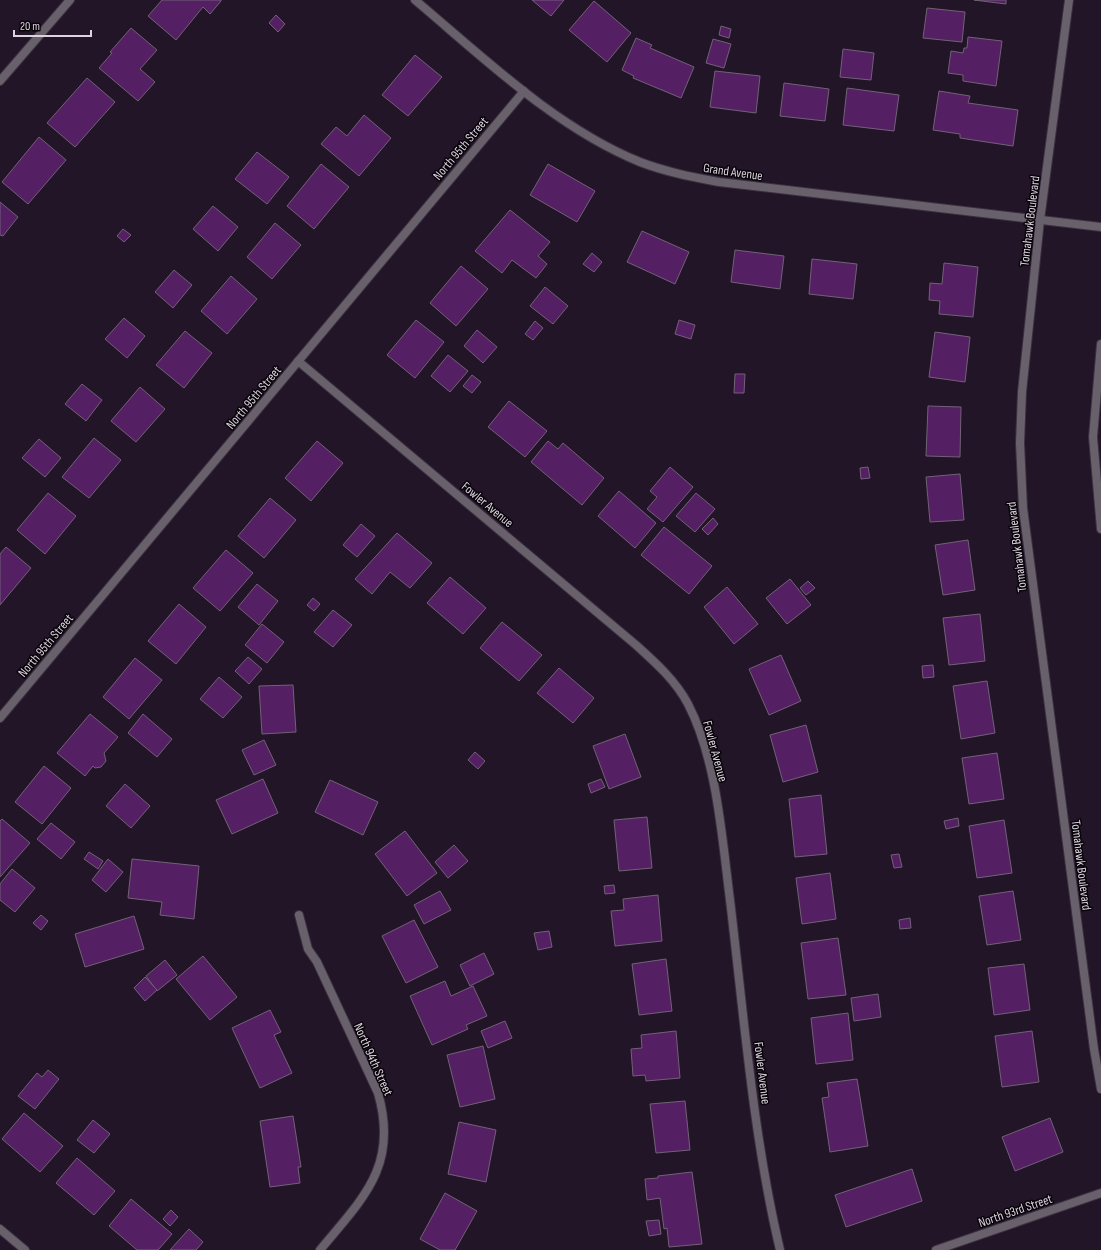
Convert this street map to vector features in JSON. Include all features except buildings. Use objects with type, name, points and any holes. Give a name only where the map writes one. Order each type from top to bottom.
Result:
[{"type":"street","points":[[0,81],[70,0]]},
{"type":"street","name":"Grand Avenue","points":[[415,0],[524,91],[602,143],[641,162],[682,175],[720,182],[1101,227]]},
{"type":"street","name":"Tomahawk Boulevard","points":[[1069,0],[1040,220],[1022,392],[1020,443],[1023,508],[1094,1049],[1101,1089]]},
{"type":"street","name":"North 95th Street","points":[[0,718],[524,91]]},
{"type":"street","points":[[1101,344],[1093,437],[1101,529]]},
{"type":"street","name":"Fowler Avenue","points":[[298,361],[636,645],[668,675],[688,705],[706,750],[720,818],[756,1110],[772,1218],[780,1250]]},
{"type":"street","name":"North 94th Street","points":[[299,915],[308,949],[316,962],[372,1079],[383,1110],[385,1140],[378,1171],[363,1199],[320,1250]]},
{"type":"street","name":"North 93rd Street","points":[[936,1250],[1101,1193]]},
{"type":"street","points":[[0,1229],[25,1250]]}]
